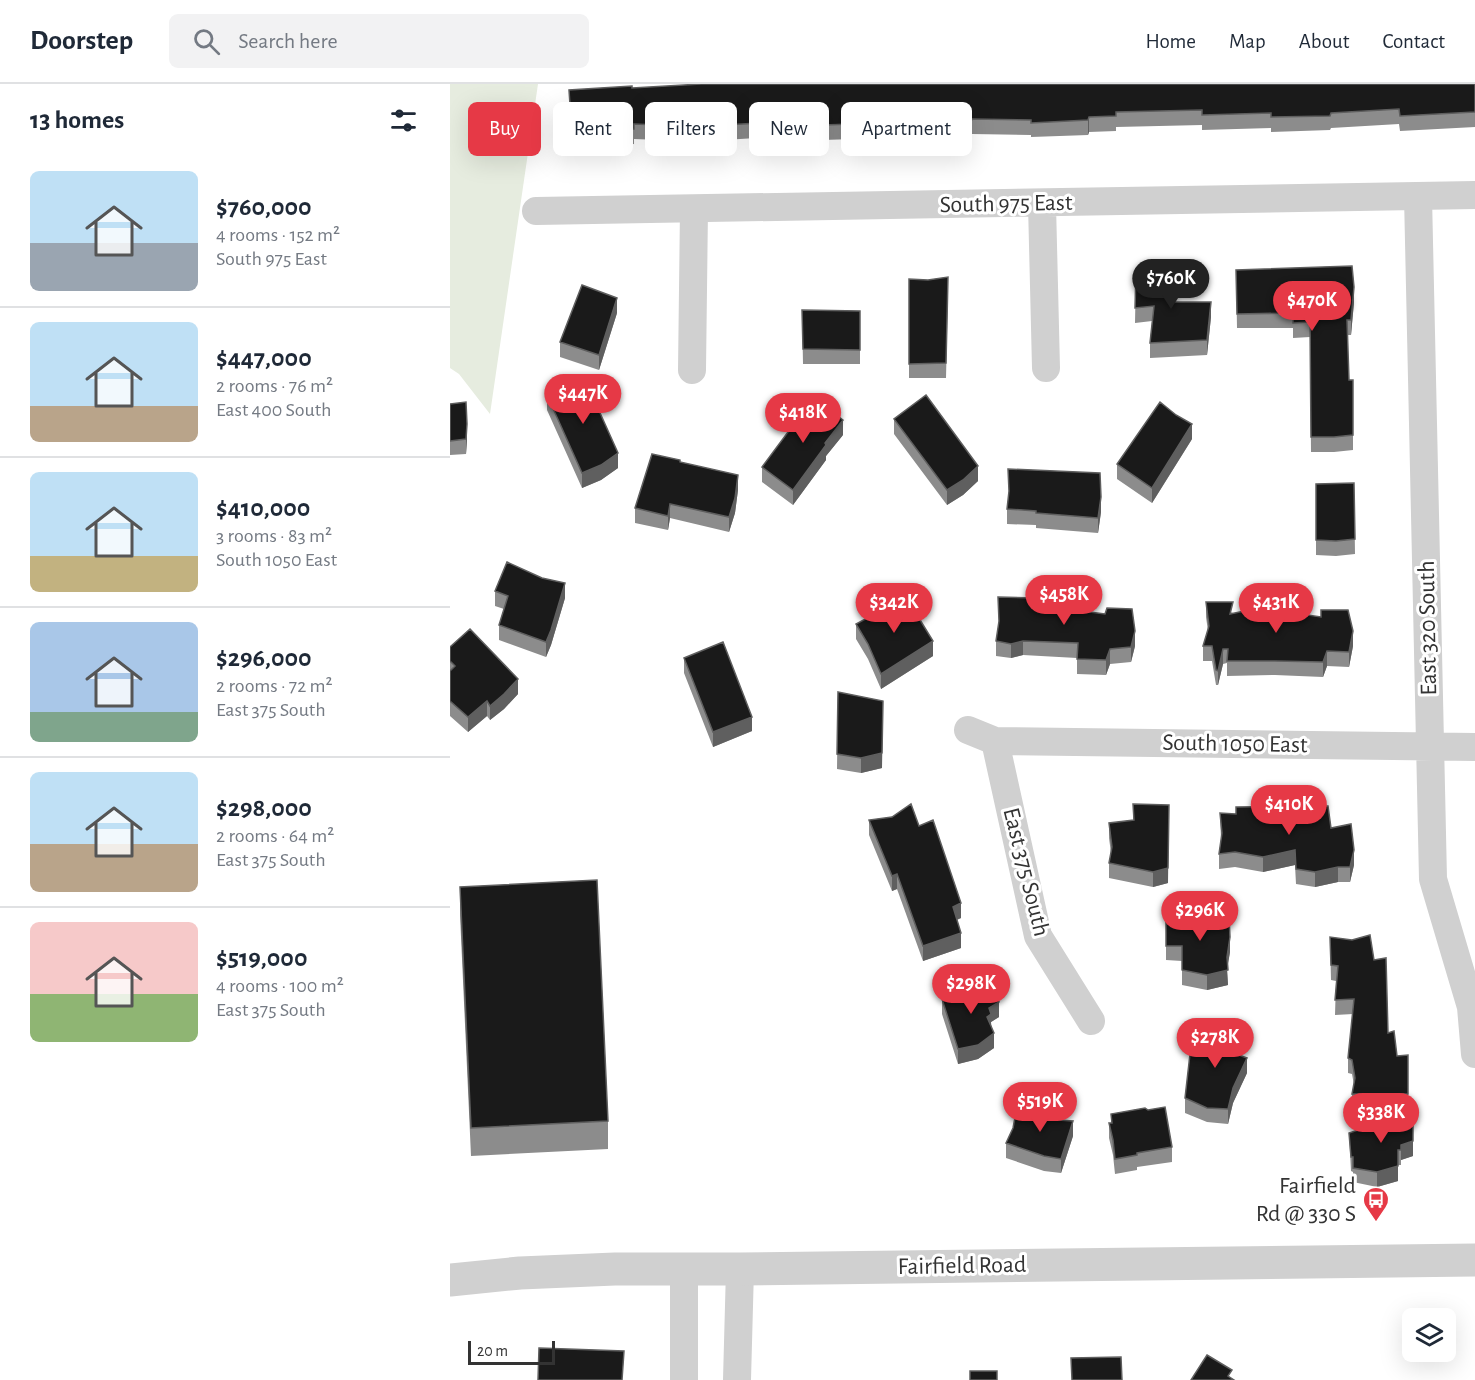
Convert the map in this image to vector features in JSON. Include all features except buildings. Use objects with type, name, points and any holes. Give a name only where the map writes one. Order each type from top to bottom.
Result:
[{"type":"street","name":"South 975 East","points":[[536,211],[1475,195]]},
{"type":"street","name":"East 320 South","points":[[1418,196],[1433,879],[1471,1007],[1475,1054]]},
{"type":"street","points":[[1042,204],[1046,368]]},
{"type":"street","points":[[692,370],[694,209]]},
{"type":"street","points":[[968,730],[995,741]]},
{"type":"street","name":"South 1050 East","points":[[995,741],[1475,747]]},
{"type":"street","name":"East 375 South","points":[[995,741],[1038,936],[1090,1021]]},
{"type":"street","name":"Fairfield Road","points":[[450,1280],[520,1273],[615,1269],[1475,1260]]},
{"type":"street","points":[[684,1269],[684,1380]]},
{"type":"street","points":[[737,1380],[740,1269]]},
{"type":"shaded area","points":[[450,84],[538,84],[535,102],[468,102],[468,156],[528,156],[490,414],[459,374],[450,368]]},
{"type":"place","name":"Fairfield Rd @ 330 S","points":[[1376,1223]]}]
